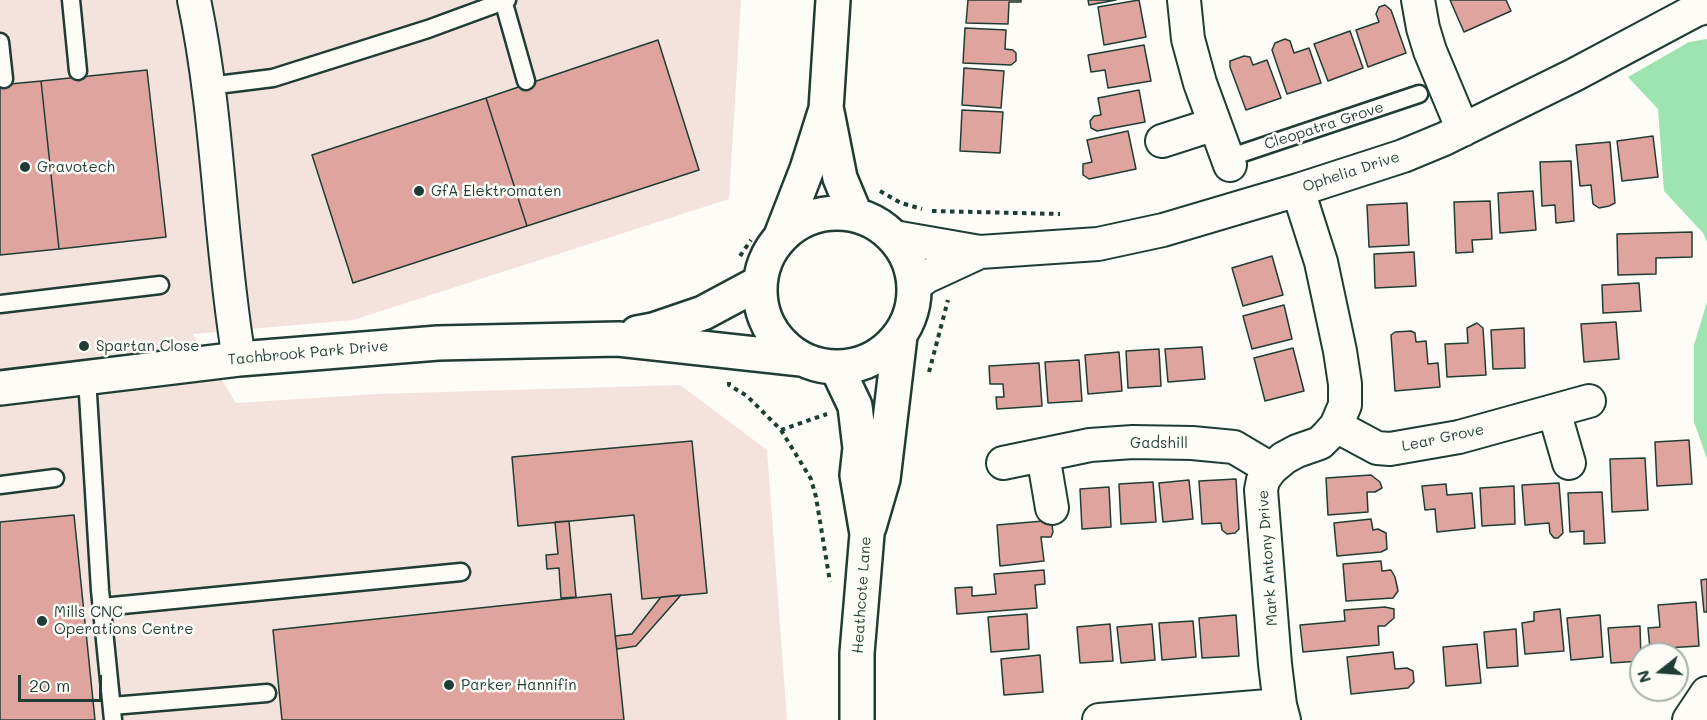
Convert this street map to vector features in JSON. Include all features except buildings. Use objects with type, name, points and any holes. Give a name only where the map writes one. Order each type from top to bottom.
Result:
[{"type":"street","points":[[194,0],[209,86],[239,359]]},
{"type":"street","points":[[782,236],[797,224],[822,214],[855,214],[875,222],[894,237],[908,260],[915,285],[912,312],[900,336],[886,351],[867,362],[837,368],[811,364],[784,347],[766,322],[760,302],[759,283],[767,257],[782,236],[826,109],[833,0]]},
{"type":"street","name":"Cleopatra Grove","points":[[1184,0],[1188,39],[1200,83],[1229,161]]},
{"type":"street","points":[[1418,0],[1430,51],[1463,130]]},
{"type":"street","name":"Ophelia Drive","points":[[894,237],[980,252],[1065,248],[1130,238],[1298,190],[1403,156],[1463,130],[1574,75],[1703,6]]},
{"type":"street","points":[[826,109],[840,178],[855,214]]},
{"type":"street","points":[[1162,141],[1215,124]]},
{"type":"street","points":[[1298,190],[1321,262],[1340,351],[1346,395],[1345,405],[1336,426]]},
{"type":"street","name":"Ophelia Drive","points":[[915,285],[926,277],[980,252]]},
{"type":"street","name":"Tachbrook Park Drive","points":[[618,339],[703,314],[759,283]]},
{"type":"street","points":[[867,534],[883,479],[900,336]]},
{"type":"street","name":"Tachbrook Park Drive","points":[[0,388],[239,359],[438,343],[618,339],[801,359]]},
{"type":"street","name":"Heathcote Lane","points":[[837,368],[855,406],[860,448],[857,475],[867,534],[857,653],[857,720]]},
{"type":"street","name":"Lear Grove","points":[[1336,426],[1377,448],[1390,449],[1459,437],[1588,401]]},
{"type":"street","points":[[1554,411],[1569,463]]},
{"type":"street","name":"Mark Antony Drive","points":[[1282,712],[1261,490],[1263,480],[1271,469],[1297,450],[1320,442],[1336,426]]},
{"type":"street","name":"Gadshill","points":[[1004,463],[1090,446],[1133,442],[1210,444],[1234,447],[1271,469]]},
{"type":"street","points":[[1042,455],[1052,508]]},
{"type":"street","points":[[1689,720],[1707,693]]},
{"type":"street","points":[[1099,720],[1282,712]]},
{"type":"lane","points":[[71,0],[78,71]]},
{"type":"lane","points":[[209,86],[273,78],[428,29],[504,0],[526,81]]},
{"type":"lane","points":[[0,42],[4,79]]},
{"type":"lane","name":"Cleopatra Grove","points":[[1229,161],[1419,94]]},
{"type":"lane","points":[[0,304],[160,285]]},
{"type":"lane","points":[[87,378],[102,607],[113,713],[267,693]]},
{"type":"lane","points":[[0,484],[55,478]]},
{"type":"lane","points":[[102,607],[461,572]]},
{"type":"path","points":[[879,191],[902,203],[929,211],[1064,214]]},
{"type":"path","points":[[928,374],[948,299],[952,295]]},
{"type":"path","points":[[740,391],[781,430],[811,479],[831,587]]},
{"type":"path","points":[[781,430],[827,414]]},
{"type":"shaded area","points":[[0,0],[741,0],[729,199],[353,320],[193,334],[236,403],[377,394],[680,385],[767,450],[787,720],[0,720]]},
{"type":"green space","points":[[1707,39],[1707,242],[1703,233],[1664,191],[1658,109],[1628,77],[1689,42]]},
{"type":"green space","points":[[1707,302],[1707,459],[1694,422],[1694,345]]},
{"type":"place","name":"Gravotech","points":[[25,167]]},
{"type":"place","name":"GfA Elektromaten","points":[[419,191]]},
{"type":"place","name":"Spartan Close","points":[[84,346]]},
{"type":"place","name":"Mills CNC Operations Centre","points":[[42,621]]},
{"type":"place","name":"Parker Hannifin","points":[[449,685]]}]
